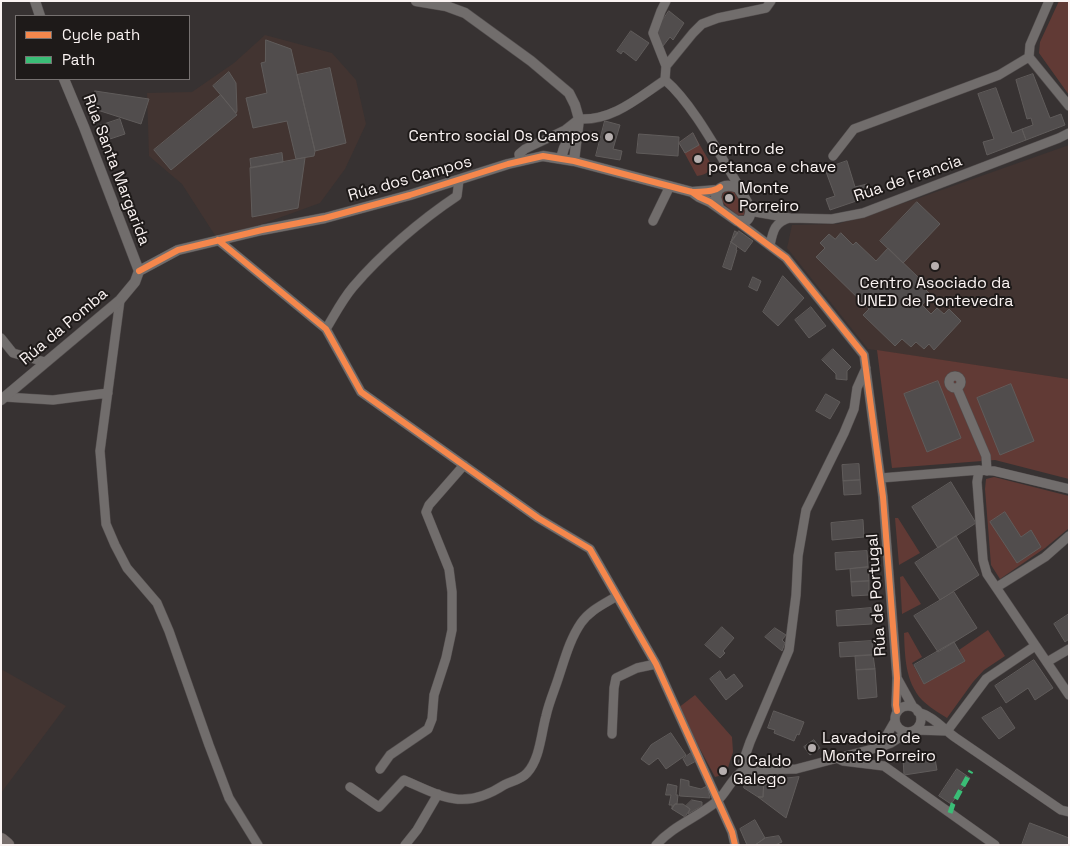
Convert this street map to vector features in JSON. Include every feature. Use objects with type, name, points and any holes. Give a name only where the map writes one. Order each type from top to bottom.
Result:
[{"type":"highway","points":[[1,840],[7,845]]},
{"type":"street","points":[[36,1],[40,15]]},
{"type":"street","points":[[416,1],[446,6],[477,20],[531,61],[568,93],[575,105],[579,119],[574,161]]},
{"type":"street","points":[[665,80],[666,66],[653,33],[660,11],[666,1]]},
{"type":"street","points":[[666,66],[702,24],[718,18],[766,8],[771,1]]},
{"type":"street","points":[[1049,1],[1030,45],[1029,57],[1069,106]]},
{"type":"street","points":[[833,156],[854,129],[999,75],[1029,57]]},
{"type":"street","name":"Rúa Santa Margarida","points":[[64,80],[84,126],[139,271]]},
{"type":"street","points":[[520,161],[519,154],[525,149],[566,130],[579,119],[589,120],[621,110],[665,80]]},
{"type":"street","points":[[665,80],[676,89],[705,131],[751,209],[748,220],[737,221]]},
{"type":"street","points":[[562,158],[564,148],[579,119]]},
{"type":"street","name":"Rúa de Francia","points":[[751,209],[755,212],[790,218],[832,219],[863,213],[979,170],[1069,133]]},
{"type":"street","name":"Rúa dos Campos","points":[[139,271],[178,250],[325,218],[543,156],[562,158],[692,192],[719,208]]},
{"type":"street","points":[[326,330],[352,288],[380,259],[438,209],[458,196],[459,180]]},
{"type":"street","points":[[738,188],[726,185],[718,190],[716,198],[719,208],[786,258],[864,355],[881,478],[983,470],[1069,489]]},
{"type":"street","points":[[654,221],[670,186]]},
{"type":"street","name":"Rúa dos Campos","points":[[692,192],[718,190]]},
{"type":"street","points":[[770,245],[774,227],[780,221],[790,218]]},
{"type":"street","points":[[218,240],[326,330],[361,392],[538,518],[590,549],[656,664],[732,832],[735,845]]},
{"type":"street","name":"Rúa da Pomba","points":[[3,399],[120,300],[135,282],[139,271]]},
{"type":"street","points":[[120,300],[100,451],[106,524],[127,568],[157,603],[229,798],[258,845]]},
{"type":"street","points":[[1,338],[13,353],[45,362]]},
{"type":"street","points":[[744,770],[743,762],[750,742],[789,650],[796,595],[799,548],[806,510],[844,433],[854,409],[857,388],[866,367]]},
{"type":"street","points":[[957,388],[986,456],[983,470],[977,482],[983,560],[987,574],[1069,695]]},
{"type":"street","points":[[3,399],[53,400],[108,393]]},
{"type":"street","points":[[380,768],[390,755],[428,729],[432,719],[434,695],[446,658],[452,630],[452,592],[449,569],[426,512],[429,505],[464,465]]},
{"type":"street","name":"Rúa de Portugal","points":[[881,478],[897,678],[897,711]]},
{"type":"street","points":[[997,587],[1045,557],[1069,536]]},
{"type":"street","points":[[350,787],[380,808],[404,780],[446,798],[462,800],[482,798],[508,783],[522,778],[528,773],[535,760],[546,713],[574,635],[592,611],[617,596]]},
{"type":"street","points":[[895,720],[897,726],[902,730],[946,731],[986,679],[1035,646]]},
{"type":"street","points":[[1047,662],[1069,649]]},
{"type":"street","points":[[612,734],[616,678],[637,668],[656,664]]},
{"type":"street","name":"Rúa de Portugal","points":[[897,678],[916,709],[928,714],[946,731],[1061,810],[1069,812]]},
{"type":"street","points":[[656,845],[665,834],[717,801],[737,774],[744,770],[796,769],[880,747],[891,743],[919,724],[920,720],[916,709],[905,706],[897,711],[895,720],[880,747]]},
{"type":"street","points":[[837,758],[843,761],[884,766],[995,845]]},
{"type":"street","points":[[405,845],[418,830],[438,794]]},
{"type":"shaded area","points":[[1059,1],[1069,1],[1069,95],[1039,53],[1040,42]]},
{"type":"shaded area","points":[[265,35],[332,53],[356,80],[366,124],[345,169],[320,203],[218,240],[182,184],[149,156],[147,93],[192,92],[234,63]]},
{"type":"shaded area","name":"Centro de petanca e chave","points":[[693,133],[712,166],[706,173],[697,176],[679,143]]},
{"type":"shaded area","name":"Centro Asociado da UNED de Pontevedra","points":[[1069,145],[1069,379],[868,349],[787,248],[792,225],[838,224],[916,199]]},
{"type":"shaded area","points":[[727,190],[734,192],[745,209],[744,215],[739,216],[721,200],[723,193]]},
{"type":"shaded area","points":[[877,350],[1069,379],[1069,479],[995,460],[892,468]]},
{"type":"shaded area","points":[[994,477],[1069,496],[1068,529],[1045,548],[1000,579],[991,565],[985,489],[986,479]]},
{"type":"shaded area","points":[[895,518],[898,518],[920,553],[899,565]]},
{"type":"shaded area","points":[[903,576],[921,604],[902,614],[900,577]]},
{"type":"shaded area","points":[[988,630],[1005,656],[984,670],[947,718],[922,700],[916,693],[907,668],[904,633],[908,632],[922,657],[912,663],[924,684],[965,661],[959,650]]},
{"type":"shaded area","points":[[1,669],[66,706],[1,793]]},
{"type":"shaded area","points":[[695,695],[732,737],[733,752],[726,774],[715,777],[678,708]]},
{"type":"building","points":[[669,11],[684,23],[673,40],[670,37],[663,46],[656,35],[658,27]]},
{"type":"building","points":[[631,31],[649,43],[636,61],[623,51],[621,54],[617,51]]},
{"type":"building","points":[[266,40],[291,49],[315,151],[314,156],[296,159],[287,121],[253,128],[246,98],[267,93],[261,63],[265,62]]},
{"type":"building","points":[[330,68],[346,143],[315,151],[297,75]]},
{"type":"building","points":[[229,72],[236,83],[236,113],[213,86]]},
{"type":"building","points":[[1033,74],[1050,118],[1061,114],[1065,125],[1026,140],[1022,129],[1033,125],[1031,118],[1027,119],[1016,80]]},
{"type":"building","points":[[996,88],[1012,133],[1022,129],[1026,140],[987,155],[983,142],[994,139],[978,94]]},
{"type":"building","points":[[95,91],[149,99],[141,124],[91,108]]},
{"type":"building","points":[[221,95],[237,115],[171,170],[154,150]]},
{"type":"building","points":[[120,119],[125,134],[101,142],[96,127]]},
{"type":"building","name":"Centro social Os Campos","points":[[605,121],[620,125],[613,149],[622,151],[620,160],[596,156]]},
{"type":"building","points":[[693,133],[699,145],[685,153],[679,143]]},
{"type":"building","points":[[639,134],[679,137],[678,156],[637,153]]},
{"type":"building","points":[[282,153],[283,162],[251,168],[250,159]]},
{"type":"building","points":[[305,158],[298,208],[252,217],[250,168]]},
{"type":"building","points":[[847,161],[855,187],[867,184],[871,196],[830,210],[826,199],[835,196],[825,169]]},
{"type":"building","points":[[917,202],[940,224],[903,263],[880,241]]},
{"type":"building","points":[[735,231],[738,233],[732,241]]},
{"type":"building","points":[[739,231],[753,241],[745,252],[731,242]]},
{"type":"building","points":[[841,233],[853,245],[856,242],[876,261],[888,248],[920,279],[918,282],[931,295],[922,305],[931,314],[937,308],[944,314],[949,309],[961,321],[934,350],[929,344],[924,349],[916,342],[911,347],[902,339],[895,346],[863,315],[869,309],[816,257],[825,248],[820,243],[829,234],[835,239]]},
{"type":"building","points":[[731,242],[737,246],[737,250],[731,270],[723,267]]},
{"type":"building","points":[[783,276],[804,298],[778,326],[763,312]]},
{"type":"building","points":[[753,277],[761,281],[757,291],[749,287]]},
{"type":"building","points":[[811,307],[826,326],[809,338],[795,320]]},
{"type":"building","points":[[833,349],[851,367],[847,371],[847,380],[836,379],[836,374],[822,360]]},
{"type":"building","points":[[938,381],[961,438],[927,452],[904,394]]},
{"type":"building","points":[[1011,384],[1034,441],[1000,455],[977,398]]},
{"type":"building","points":[[826,394],[840,402],[830,419],[816,411]]},
{"type":"building","points":[[859,464],[860,480],[843,481],[842,465]]},
{"type":"building","points":[[860,480],[861,494],[844,495],[843,481]]},
{"type":"building","points":[[951,482],[976,523],[938,548],[912,507]]},
{"type":"building","points":[[1005,512],[1021,537],[1031,530],[1041,547],[1017,563],[990,522]]},
{"type":"building","points":[[863,520],[864,537],[832,540],[831,523]]},
{"type":"building","points":[[956,536],[979,575],[940,600],[915,563]]},
{"type":"building","points":[[867,551],[868,567],[836,570],[835,553]]},
{"type":"building","points":[[868,567],[869,581],[851,582],[850,569]]},
{"type":"building","points":[[869,581],[869,595],[852,596],[851,582]]},
{"type":"building","points":[[954,592],[977,628],[938,652],[914,616]]},
{"type":"building","points":[[871,608],[872,624],[837,626],[836,611]]},
{"type":"building","points":[[1069,614],[1069,639],[1065,642],[1054,624]]},
{"type":"building","points":[[722,627],[734,638],[723,651],[725,653],[720,658],[705,645]]},
{"type":"building","points":[[775,628],[786,635],[782,640],[785,643],[782,651],[765,637]]},
{"type":"building","points":[[872,641],[873,655],[840,657],[839,643]]},
{"type":"building","points":[[954,642],[965,661],[924,684],[914,665]]},
{"type":"building","points":[[873,655],[875,669],[856,670],[855,656]]},
{"type":"building","points":[[1034,660],[1053,688],[1035,700],[1028,688],[1006,703],[995,686]]},
{"type":"building","points":[[875,669],[877,697],[858,699],[856,670]]},
{"type":"building","points":[[720,671],[726,680],[734,674],[743,686],[726,700],[710,679]]},
{"type":"building","points":[[1001,707],[1015,728],[999,739],[982,718]]},
{"type":"building","points":[[774,711],[804,722],[799,735],[797,734],[794,741],[774,733],[775,730],[768,728]]},
{"type":"building","points":[[671,733],[686,755],[666,769],[658,758],[649,765],[641,759],[651,745]]},
{"type":"building","name":"Lavadoiro de Monte Porreiro","points":[[814,740],[820,748],[810,755],[804,747]]},
{"type":"building","points":[[691,753],[696,761],[687,766],[683,759]]},
{"type":"building","points":[[934,753],[937,770],[904,775],[903,758]]},
{"type":"building","points":[[957,769],[970,778],[951,804],[939,796]]},
{"type":"building","points":[[745,777],[764,778],[763,797],[758,797],[744,788]]},
{"type":"building","points":[[799,777],[786,818],[758,797],[763,797],[764,778]]},
{"type":"building","points":[[681,779],[689,781],[689,786],[701,789],[707,786],[710,798],[680,796]]},
{"type":"building","points":[[668,784],[677,786],[677,804],[672,809],[672,805],[669,805],[671,795],[666,795]]},
{"type":"building","points":[[692,800],[702,802],[702,806],[688,814],[690,809],[686,806]]},
{"type":"building","points":[[675,804],[683,804],[690,809],[685,817],[672,809]]},
{"type":"building","points":[[755,820],[765,838],[755,845],[747,845],[740,829]]},
{"type":"building","points":[[1030,823],[1069,838],[1069,845],[1022,845]]},
{"type":"building","points":[[779,836],[782,842],[775,845],[755,845],[765,838]]},
{"type":"marked path","points":[[950,813],[971,771]]},
{"type":"cycle path","points":[[139,271],[178,250],[262,230],[325,218],[410,195],[508,164],[543,156],[574,161],[692,192],[711,191],[720,187]]},
{"type":"cycle path","points":[[692,192],[710,202],[786,258],[864,355],[883,497],[897,678],[897,711]]},
{"type":"cycle path","points":[[218,240],[326,329],[361,392],[538,518],[590,549],[656,664],[732,832],[735,845]]},
{"type":"place","name":"Centro social Os Campos","points":[[609,137]]},
{"type":"place","name":"Centro de petanca e chave","points":[[698,159]]},
{"type":"place","name":"Monte Porreiro","points":[[729,198]]},
{"type":"place","name":"Centro Asociado da UNED de Pontevedra","points":[[935,266]]},
{"type":"place","name":"Lavadoiro de Monte Porreiro","points":[[812,748]]},
{"type":"place","name":"O Caldo Galego","points":[[723,771]]}]
